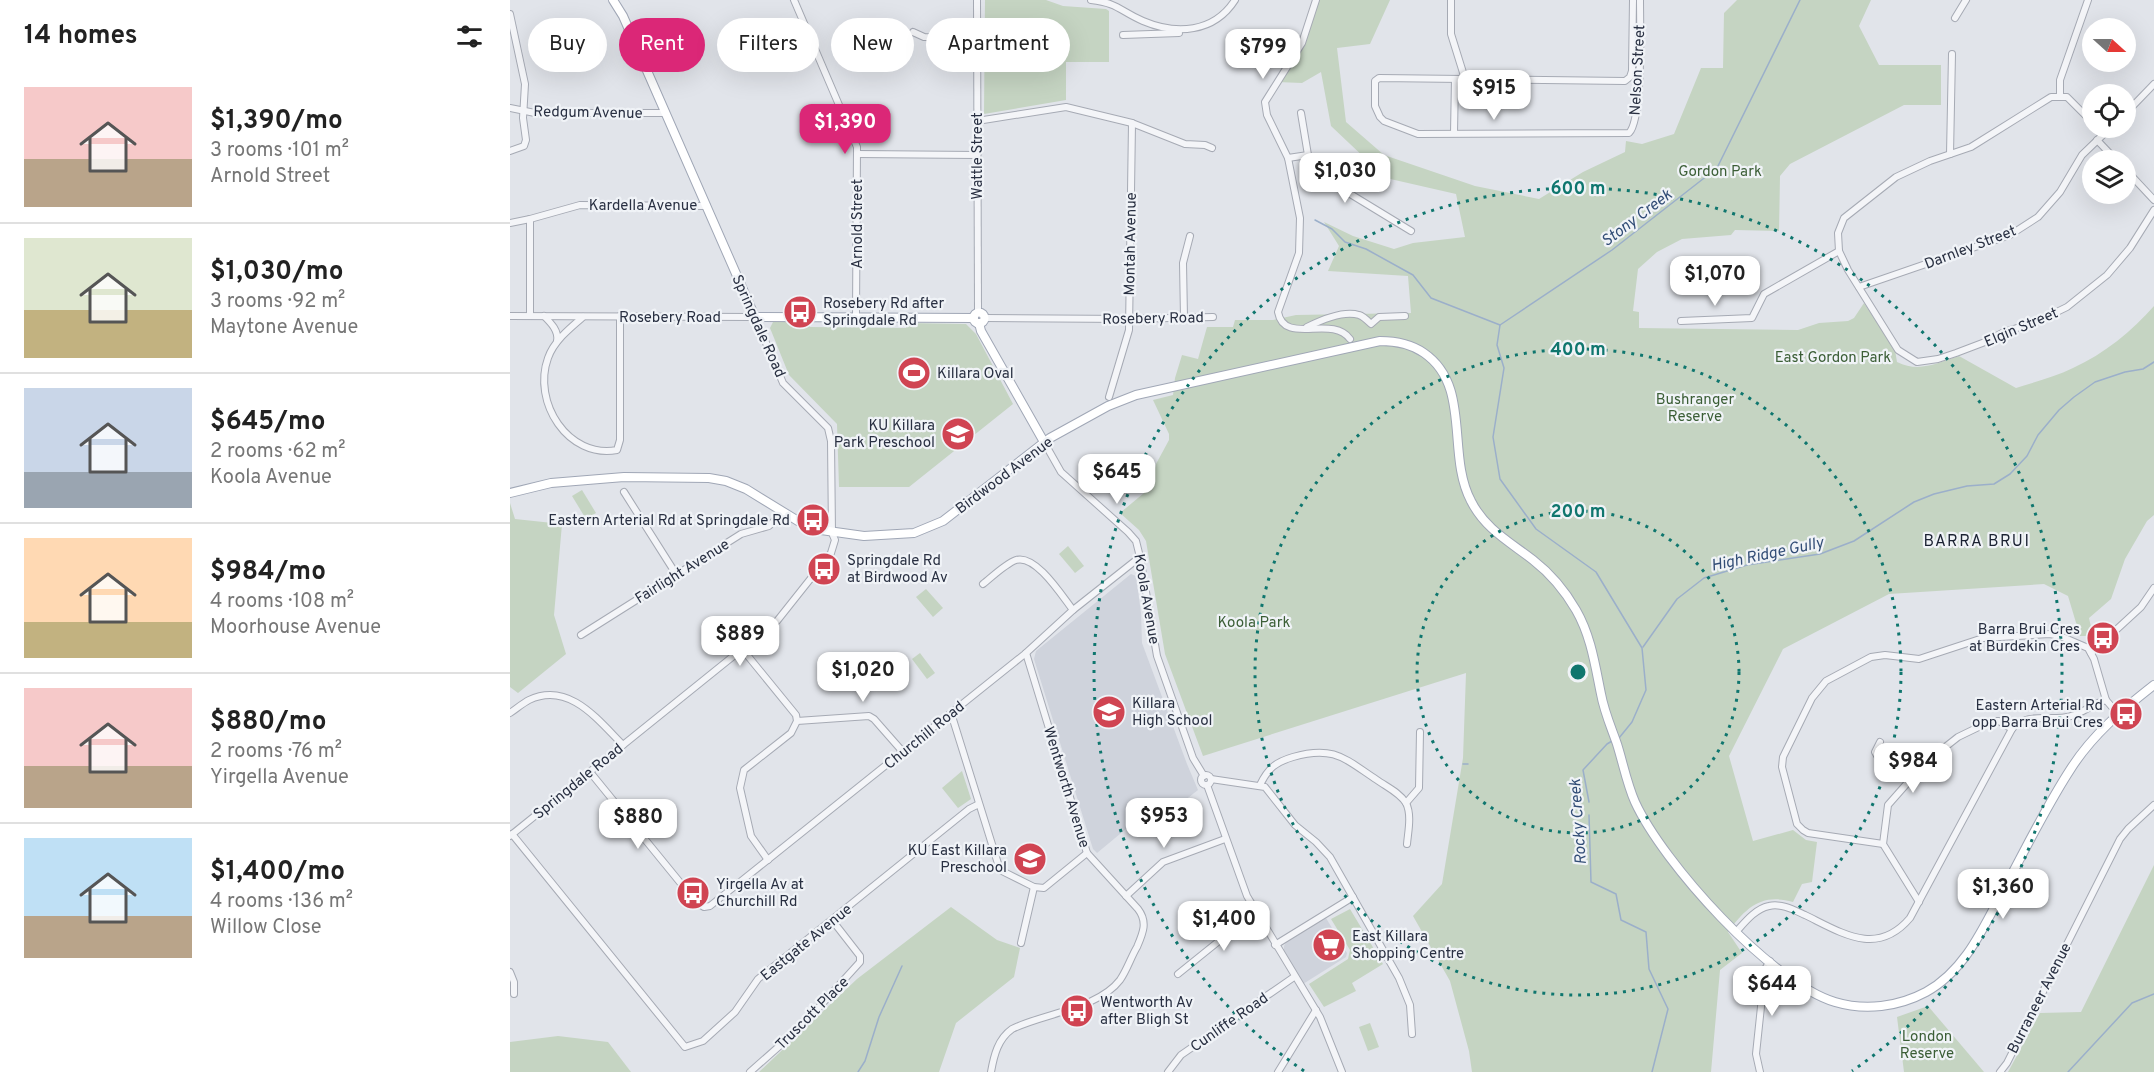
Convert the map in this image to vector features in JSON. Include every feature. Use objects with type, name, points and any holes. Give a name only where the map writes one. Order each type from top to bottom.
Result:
[{"type":"main road","name":"Springdale Road","points":[[613,0],[623,16],[755,317]]},
{"type":"main road","name":"Rosebery Road","points":[[755,317],[979,318]]},
{"type":"main road","name":"Koola Avenue","points":[[979,318],[981,330],[1044,442]]},
{"type":"main road","name":"Birdwood Avenue","points":[[510,493],[551,483],[624,477],[709,478],[726,481],[746,489],[810,526],[832,533],[893,536],[914,533],[927,529],[959,510],[1044,442],[1108,406],[1136,395],[1310,358],[1352,343],[1378,337],[1408,340],[1421,346],[1442,363],[1455,385],[1459,405],[1457,452],[1461,477],[1468,496],[1486,524],[1544,568],[1559,584],[1574,606],[1590,644],[1605,711],[1633,799],[1645,822],[1697,893],[1736,932],[1811,993],[1846,1005],[1875,1007],[1910,999],[1936,986],[1956,968],[1968,952],[2070,768],[2098,732],[2117,713],[2154,685]]},
{"type":"street","name":"Arnold Street","points":[[794,0],[856,141],[856,317]]},
{"type":"street","name":"Wattle Street","points":[[977,0],[977,18]]},
{"type":"street","points":[[1091,0],[1115,2],[1142,20],[1161,27],[1191,29]]},
{"type":"street","points":[[1123,35],[1182,33],[1214,22],[1235,0]]},
{"type":"street","points":[[1316,0],[1302,43],[1265,102],[1267,115],[1288,158],[1300,218],[1299,253],[1278,312],[1285,324],[1293,329],[1338,329],[1345,332],[1350,339]]},
{"type":"street","points":[[1454,0],[1451,34],[1465,79],[1379,78],[1376,81],[1376,112],[1384,121],[1418,134],[1454,133],[1455,79]]},
{"type":"street","name":"Nelson Street","points":[[1465,79],[1625,81],[1630,77],[1632,71],[1634,0]]},
{"type":"street","name":"Nelson Street","points":[[1454,133],[1629,133],[1634,125],[1639,79],[1640,0]]},
{"type":"street","points":[[1955,18],[1966,0]]},
{"type":"street","points":[[2060,96],[2060,80],[2088,0]]},
{"type":"street","points":[[510,14],[525,84],[526,143],[510,151]]},
{"type":"street","points":[[1950,154],[1952,54]]},
{"type":"street","name":"Wattle Street","points":[[977,72],[979,318]]},
{"type":"street","points":[[2136,102],[2154,84]]},
{"type":"street","points":[[1859,287],[1839,251],[1838,233],[1844,218],[1852,210],[1896,177],[1930,161],[1971,147],[2051,97],[2067,97],[2082,112]]},
{"type":"street","points":[[977,121],[1066,107],[1132,123],[1185,144],[1212,148]]},
{"type":"street","name":"Redgum Avenue","points":[[510,108],[535,113],[666,113]]},
{"type":"street","points":[[1301,113],[1308,155],[1324,178],[1411,231]]},
{"type":"street","name":"Montah Avenue","points":[[1109,397],[1129,330],[1130,319],[1132,123]]},
{"type":"street","name":"Darnley Street","points":[[1859,287],[2010,235],[2038,217],[2060,192],[2082,155],[2099,138]]},
{"type":"street","points":[[2097,140],[2106,150]]},
{"type":"street","points":[[857,154],[977,155]]},
{"type":"street","points":[[1288,158],[1308,155]]},
{"type":"street","points":[[2136,181],[2154,200]]},
{"type":"street","name":"Kardella Avenue","points":[[510,223],[580,205],[706,206]]},
{"type":"street","name":"Elgin Street","points":[[1859,287],[1898,350],[1917,362],[1956,353],[2004,332],[2036,322],[2067,307],[2107,275],[2130,248],[2154,210]]},
{"type":"street","points":[[530,219],[530,316]]},
{"type":"street","points":[[1184,318],[1184,263],[1190,236]]},
{"type":"street","points":[[1681,321],[1752,318],[1761,298],[1770,290],[1839,251]]},
{"type":"street","points":[[1304,329],[1320,320],[1340,315],[1359,315],[1371,324],[1380,317],[1405,316]]},
{"type":"street","name":"Rosebery Road","points":[[510,316],[755,317]]},
{"type":"street","points":[[544,316],[555,328],[558,336],[547,360],[544,380],[546,398],[554,419],[572,439],[582,445],[608,452],[617,450],[620,440],[620,316]]},
{"type":"street","points":[[556,342],[584,316]]},
{"type":"street","name":"Springdale Road","points":[[511,835],[777,621],[831,553],[835,543],[832,533],[831,441],[828,428],[783,383],[755,317]]},
{"type":"street","name":"Rosebery Road","points":[[979,318],[1213,317]]},
{"type":"street","name":"Koola Avenue","points":[[1044,442],[1062,472],[1133,537],[1140,557],[1157,656],[1193,758],[1204,776],[1208,776],[1209,782]]},
{"type":"street","points":[[624,492],[676,574]]},
{"type":"street","name":"Fairlight Avenue","points":[[581,635],[741,534],[769,526],[783,512]]},
{"type":"street","name":"Churchill Road","points":[[590,772],[696,902],[704,907],[710,906],[903,752],[1026,652],[1072,610],[1140,557]]},
{"type":"street","points":[[982,585],[1013,561],[1025,559],[1036,565],[1072,610]]},
{"type":"street","points":[[2091,653],[2141,607],[2154,588]]},
{"type":"street","points":[[1883,844],[1808,833],[1797,824],[1782,767],[1783,757],[1812,698],[1826,681],[1871,657],[1885,655],[1919,659],[1983,638],[2050,634],[2084,645],[2091,653],[2106,700],[2117,713]]},
{"type":"street","points":[[743,650],[796,716],[797,721],[791,733],[744,770],[740,788],[751,836],[768,860]]},
{"type":"street","name":"Wentworth Avenue","points":[[991,1072],[999,1043],[1005,1034],[1012,1029],[1093,1000],[1121,979],[1144,928],[1142,914],[1087,853],[1026,652]]},
{"type":"street","points":[[510,713],[528,700],[544,695],[554,694],[568,697],[583,706],[623,745]]},
{"type":"street","points":[[1736,932],[1753,914],[1769,906],[1793,909],[1848,936],[1860,939],[1884,938],[1902,927],[1919,902],[2012,729],[2018,722],[2028,718],[2072,716],[2106,700]]},
{"type":"street","points":[[951,713],[1000,870],[1034,887],[1044,888],[1087,853]]},
{"type":"street","points":[[797,721],[869,716],[903,752]]},
{"type":"street","points":[[1919,902],[1883,844],[1888,805],[1925,763],[1959,737],[1991,721],[1999,721],[2012,729]]},
{"type":"street","points":[[1406,802],[1419,788],[1420,732]]},
{"type":"street","points":[[1880,742],[1875,752],[1879,759],[1910,778]]},
{"type":"street","points":[[1260,785],[1269,768],[1275,764],[1310,752],[1322,751],[1347,760],[1406,802],[1407,844]]},
{"type":"street","points":[[1342,1072],[1316,1010],[1255,912],[1225,838],[1209,782],[1264,787],[1295,825],[1330,856],[1399,978],[1410,1005],[1412,1034]]},
{"type":"street","name":"Eastgate Avenue","points":[[511,835],[685,1047],[703,1041],[735,1011],[758,979],[979,804]]},
{"type":"street","name":"Burraneer Avenue","points":[[2000,1072],[2007,1063],[2120,839],[2127,829],[2154,805]]},
{"type":"street","points":[[1126,896],[1163,862],[1225,838]]},
{"type":"street","points":[[1021,943],[1034,887]]},
{"type":"street","points":[[1275,945],[1353,897]]},
{"type":"street","points":[[1178,974],[1255,912]]},
{"type":"street","name":"Truscott Place","points":[[750,1072],[802,1026],[860,962],[860,956],[832,920]]},
{"type":"street","points":[[1760,1072],[1756,1054],[1765,969],[1770,961]]},
{"type":"street","points":[[510,972],[514,982],[514,994]]},
{"type":"street","name":"Cunliffe Road","points":[[1168,1072],[1180,1055],[1294,977]]},
{"type":"street","points":[[1278,1072],[1316,1010]]},
{"type":"shaded area","name":"Killara High School","points":[[1131,574],[1136,576],[1142,643],[1198,790],[1141,835],[1132,824],[1097,853],[1093,849],[1034,659],[1036,651]]},
{"type":"shaded area","points":[[1326,918],[1347,953],[1346,957],[1303,984],[1284,953],[1284,946],[1287,940]]},
{"type":"green space","points":[[985,0],[1046,0],[1063,6],[1106,9],[1109,11],[1109,62],[1070,62],[1070,18],[985,18]]},
{"type":"green space","points":[[1319,0],[1390,0],[1370,44],[1337,48],[1346,122],[1384,155],[1475,186],[1539,199],[1583,172],[1625,152],[1626,141],[1642,144],[1674,134],[1701,68],[1723,68],[1724,13],[1737,0],[1871,0],[1859,26],[1879,65],[1941,65],[1941,105],[1904,105],[1790,164],[1780,176],[1779,231],[1735,230],[1731,235],[1682,239],[1657,252],[1638,269],[1633,311],[1639,312],[1639,328],[1798,330],[1819,323],[1848,321],[1854,318],[1864,303],[1895,350],[1897,362],[1920,367],[1959,356],[2016,388],[2059,374],[2096,356],[2127,333],[2154,306],[2154,515],[2147,521],[2125,559],[2111,599],[2089,618],[2093,636],[2080,636],[2068,596],[2044,584],[1889,594],[1783,649],[1729,756],[1753,841],[1793,830],[1806,840],[1817,842],[1812,882],[1802,884],[1793,902],[1772,900],[1755,905],[1741,916],[1728,932],[1742,953],[1720,970],[1711,1072],[1472,1072],[1469,1051],[1450,981],[1413,916],[1442,884],[1463,758],[1466,673],[1203,756],[1165,654],[1146,541],[1139,530],[1120,513],[1150,488],[1156,464],[1169,440],[1169,434],[1153,400],[1173,395],[1182,355],[1198,359],[1207,327],[1233,327],[1235,320],[1273,320],[1296,315],[1411,313],[1408,276],[1328,271],[1339,246],[1324,222],[1353,236],[1394,249],[1413,243],[1465,237],[1456,194],[1386,178],[1331,126],[1321,72],[1302,83],[1277,82],[1302,50]]},
{"type":"green space","points":[[984,72],[1066,72],[1066,100],[984,114]]},
{"type":"green space","points":[[773,322],[810,322],[810,327],[906,328],[906,323],[966,324],[976,334],[1013,404],[909,487],[839,487],[837,424],[789,375],[770,328]]},
{"type":"green space","points":[[582,490],[596,513],[586,519],[572,496]]},
{"type":"green space","points":[[510,503],[515,519],[562,524],[554,615],[566,654],[518,693],[510,687]]},
{"type":"green space","points":[[1068,546],[1084,566],[1075,573],[1059,554]]},
{"type":"green space","points":[[926,589],[943,608],[933,617],[916,597]]},
{"type":"green space","points":[[920,653],[935,673],[927,679],[912,659]]},
{"type":"green space","points":[[962,771],[971,799],[958,808],[942,788]]},
{"type":"green space","points":[[2154,865],[2154,1072],[2008,1072],[2040,1013],[2081,1012]]},
{"type":"green space","points":[[951,907],[997,940],[1020,948],[1014,977],[956,1023],[939,1072],[759,1072],[857,979]]},
{"type":"green space","points":[[1350,909],[1383,964],[1352,983],[1356,991],[1324,1007],[1309,984],[1348,959],[1350,950],[1331,919]]},
{"type":"green space","name":"London Reserve","points":[[1928,1006],[1984,1072],[1904,1072],[1897,1017]]},
{"type":"green space","points":[[1370,1023],[1379,1047],[1368,1051],[1359,1027]]},
{"type":"green space","points":[[558,1036],[608,1042],[631,1072],[510,1072],[510,1042]]},
{"type":"waterway","name":"Stony Creek","points":[[1500,325],[1612,250],[1717,168],[1800,0]]},
{"type":"waterway","name":"Rocky Creek","points":[[1315,220],[1332,229],[1345,242],[1366,249],[1413,275],[1431,298],[1500,325],[1497,345],[1504,368],[1493,437],[1500,479],[1536,529],[1596,572],[1642,648],[1646,690],[1632,722],[1619,738]]},
{"type":"waterway","name":"High Ridge Gully","points":[[1643,647],[1677,599],[1704,578],[1747,565],[1820,554],[1854,541],[1914,502],[1934,494],[1967,486],[1994,484],[2010,474],[2027,456],[2038,435],[2059,410],[2074,397],[2095,382],[2125,372],[2143,369],[2154,362]]},
{"type":"waterway","name":"Rocky Creek","points":[[1589,802],[1583,770],[1612,741]]},
{"type":"waterway","points":[[1463,764],[1468,764]]},
{"type":"waterway","name":"Rocky Creek","points":[[1589,815],[1591,882],[1616,894],[1621,920],[1646,932],[1649,969],[1668,1009],[1652,1072]]},
{"type":"waterway","points":[[858,1072],[865,1061],[879,1017],[902,966]]},
{"type":"waterway","points":[[2068,1072],[2132,1003],[2154,994]]},
{"type":"place","name":"Rosebery Rd after Springdale Rd","points":[[800,312]]},
{"type":"place","name":"Killara Oval","points":[[914,373]]},
{"type":"place","name":"KU Killara Park Preschool","points":[[958,434]]},
{"type":"place","name":"Eastern Arterial Rd at Springdale Rd","points":[[813,520]]},
{"type":"place","name":"Springdale Rd at Birdwood Av","points":[[824,569]]},
{"type":"place","name":"Barra Brui Cres at Burdekin Cres","points":[[2103,638]]},
{"type":"place","name":"Killara High School","points":[[1109,712]]},
{"type":"place","name":"Eastern Arterial Rd opp Barra Brui Cres","points":[[2126,714]]},
{"type":"place","name":"KU East Killara Preschool","points":[[1030,859]]},
{"type":"place","name":"Yirgella Av at Churchill Rd","points":[[693,893]]},
{"type":"place","name":"East Killara Shopping Centre","points":[[1329,945]]},
{"type":"place","name":"Wentworth Av after Bligh St","points":[[1077,1011]]},
{"type":"district","name":"BARRA BRUI","points":[[1977,540]]},
{"type":"park label","name":"Gordon Park","points":[[1720,171]]},
{"type":"park label","name":"East Gordon Park","points":[[1833,357]]},
{"type":"park label","name":"Bushranger Reserve","points":[[1695,408]]},
{"type":"park label","name":"Koola Park","points":[[1254,622]]}]
